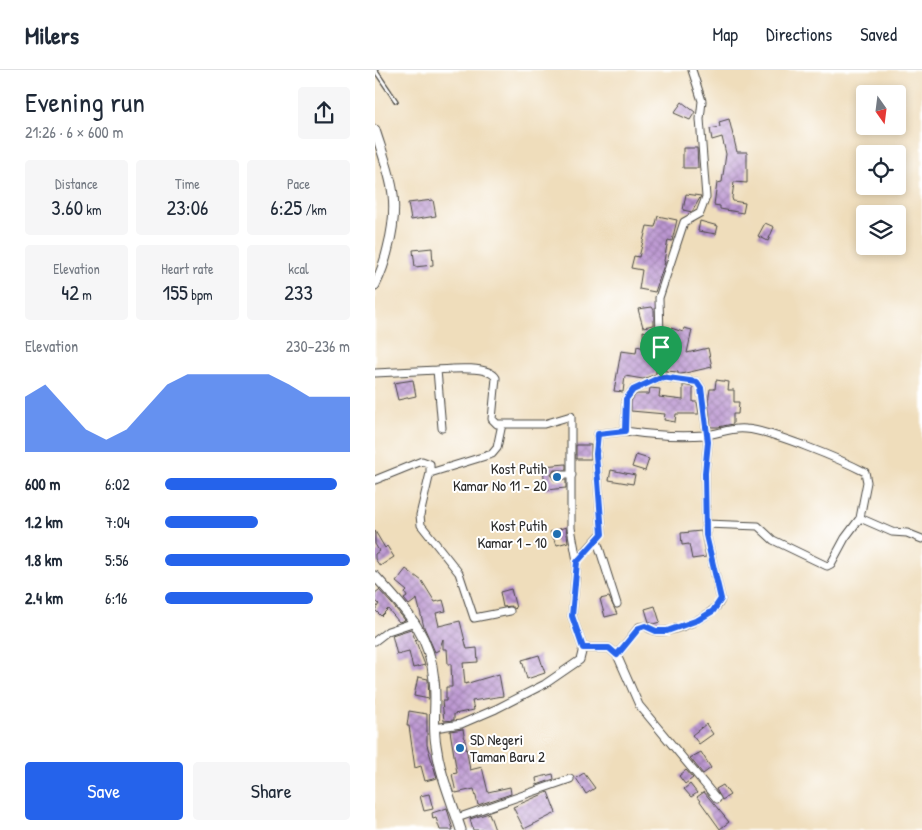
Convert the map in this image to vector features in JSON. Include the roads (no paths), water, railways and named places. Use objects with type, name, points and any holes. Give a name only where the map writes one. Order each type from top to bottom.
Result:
[{"type":"street","points":[[661,377],[659,298],[684,222],[700,213],[706,197],[700,119],[702,100],[693,70]]},
{"type":"street","points":[[375,130],[393,186],[395,204],[391,235],[382,269],[375,285]]},
{"type":"street","points":[[375,373],[437,370],[490,371],[495,378],[492,419],[497,424],[544,424],[571,416],[571,528],[577,562],[572,616],[583,648],[580,660],[537,688],[469,721],[434,728]]},
{"type":"street","points":[[437,370],[442,428]]},
{"type":"street","points":[[617,655],[639,628],[645,626],[656,631],[667,631],[698,620],[713,611],[720,604],[721,593],[706,535],[707,435],[699,384],[694,381],[661,377],[633,390],[626,399],[625,431]]},
{"type":"street","points":[[430,473],[491,454],[497,448],[502,424]]},
{"type":"street","points":[[577,562],[581,554],[597,541],[602,534],[596,454],[598,434],[625,431],[658,436],[707,435],[727,429],[748,429],[790,441],[865,472],[867,482],[861,518],[845,538],[831,564],[827,566],[773,540],[758,526],[706,524]]},
{"type":"street","points":[[375,480],[422,461],[430,464],[430,473],[420,515],[421,524],[459,573],[474,618],[510,611]]},
{"type":"street","points":[[556,474],[572,475]]},
{"type":"street","points":[[861,518],[892,532],[907,533],[922,539]]},
{"type":"street","points":[[597,541],[617,604]]},
{"type":"street","points":[[375,576],[401,603],[415,622],[429,654],[435,680],[434,728],[440,768],[461,830]]},
{"type":"street","points":[[375,640],[388,631],[415,622]]},
{"type":"street","points":[[583,648],[609,648],[617,655],[639,705],[717,799]]},
{"type":"street","points":[[457,818],[570,778]]},
{"type":"lane","points":[[375,70],[381,82],[396,101]]},
{"type":"place","name":"Kost Putih Kamar No 11 - 20","points":[[557,477]]},
{"type":"place","name":"Kost Putih Kamar 1 - 10","points":[[557,534]]},
{"type":"place","name":"SD Negeri Taman Baru 2","points":[[460,748]]}]
